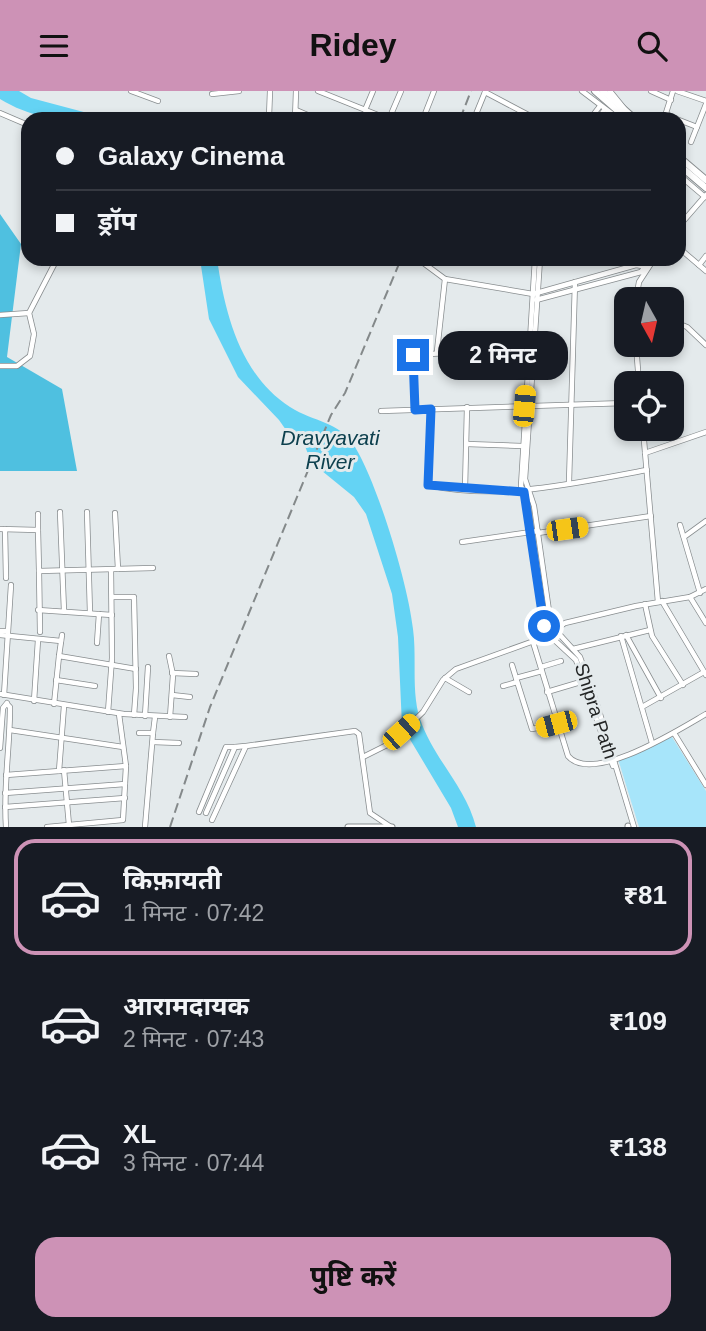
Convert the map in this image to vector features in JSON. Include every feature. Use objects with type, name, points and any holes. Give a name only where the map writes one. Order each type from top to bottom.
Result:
[{"type":"highway","points":[[595,91],[618,112]]},
{"type":"highway","points":[[603,91],[619,112]]},
{"type":"highway","points":[[686,162],[706,180]]},
{"type":"highway","points":[[686,173],[706,194]]},
{"type":"main road","points":[[348,827],[391,827]]},
{"type":"street","points":[[131,91],[158,100]]},
{"type":"street","points":[[212,94],[239,91]]},
{"type":"street","points":[[269,112],[270,91]]},
{"type":"street","points":[[296,91],[296,110],[301,112]]},
{"type":"street","points":[[319,91],[370,112]]},
{"type":"street","points":[[365,110],[373,91]]},
{"type":"street","points":[[391,112],[401,91]]},
{"type":"street","points":[[426,112],[435,91]]},
{"type":"street","points":[[477,112],[485,91],[523,112]]},
{"type":"street","points":[[582,91],[613,112]]},
{"type":"street","points":[[610,91],[625,105],[624,112]]},
{"type":"street","points":[[651,91],[671,100]]},
{"type":"street","points":[[667,112],[675,91],[706,103],[691,142]]},
{"type":"street","points":[[598,112],[603,107]]},
{"type":"street","points":[[601,112],[603,107]]},
{"type":"street","points":[[0,113],[21,122]]},
{"type":"street","points":[[686,122],[697,127]]},
{"type":"street","points":[[686,180],[706,194],[686,218]]},
{"type":"street","points":[[686,254],[706,271]]},
{"type":"street","points":[[699,265],[706,256]]},
{"type":"street","points":[[0,366],[17,366],[30,356],[34,334],[29,313],[53,266]]},
{"type":"street","points":[[428,266],[446,279],[535,293],[632,266]]},
{"type":"street","points":[[537,266],[524,446],[526,492],[544,626],[548,634],[576,660],[586,680],[547,692]]},
{"type":"street","points":[[641,266],[646,267]]},
{"type":"street","points":[[535,300],[641,272],[646,267]]},
{"type":"street","points":[[638,287],[646,267]]},
{"type":"street","points":[[437,351],[446,279]]},
{"type":"street","points":[[569,482],[575,282]]},
{"type":"street","points":[[0,315],[29,313]]},
{"type":"street","points":[[684,326],[706,345]]},
{"type":"street","points":[[415,410],[413,355],[437,351],[480,351]]},
{"type":"street","points":[[381,411],[614,403]]},
{"type":"street","points":[[465,489],[467,407]]},
{"type":"street","points":[[431,409],[428,485],[526,492],[569,482],[647,470]]},
{"type":"street","points":[[645,453],[706,432]]},
{"type":"street","points":[[642,707],[705,674],[661,602],[644,441]]},
{"type":"street","points":[[467,444],[524,446]]},
{"type":"street","name":"Shipra Path","points":[[526,492],[538,532],[545,593],[554,629],[580,657],[629,815],[629,827]]},
{"type":"street","points":[[60,512],[64,611]]},
{"type":"street","points":[[87,512],[89,613]]},
{"type":"street","points":[[115,513],[118,569]]},
{"type":"street","points":[[38,514],[40,632]]},
{"type":"street","points":[[462,542],[651,516]]},
{"type":"street","points":[[680,525],[700,593]]},
{"type":"street","points":[[684,537],[705,526]]},
{"type":"street","points":[[6,577],[3,529],[38,530]]},
{"type":"street","points":[[39,571],[153,568]]},
{"type":"street","points":[[108,712],[112,665],[111,569]]},
{"type":"street","points":[[6,827],[5,793],[10,708],[4,695],[11,585]]},
{"type":"street","points":[[363,757],[379,751],[401,732],[423,712],[445,678],[465,665],[533,642],[565,623],[645,604],[690,597],[706,589]]},
{"type":"street","points":[[112,597],[134,597],[134,715]]},
{"type":"street","points":[[690,597],[705,620]]},
{"type":"street","points":[[645,604],[650,630],[683,685]]},
{"type":"street","points":[[38,610],[112,615]]},
{"type":"street","points":[[97,643],[99,614]]},
{"type":"street","points":[[573,649],[650,630]]},
{"type":"street","points":[[0,633],[38,640],[62,638],[54,704]]},
{"type":"street","points":[[623,635],[661,698]]},
{"type":"street","points":[[623,635],[652,743]]},
{"type":"street","points":[[34,701],[38,640]]},
{"type":"street","points":[[533,642],[556,724],[570,760],[590,765],[612,763],[706,714]]},
{"type":"street","points":[[59,656],[136,669]]},
{"type":"street","points":[[169,656],[173,695],[170,717]]},
{"type":"street","points":[[503,686],[561,661]]},
{"type":"street","points":[[512,665],[532,729],[556,724]]},
{"type":"street","points":[[145,716],[148,667]]},
{"type":"street","points":[[172,673],[196,674]]},
{"type":"street","points":[[445,678],[469,692]]},
{"type":"street","points":[[57,680],[95,686]]},
{"type":"street","points":[[4,695],[108,712],[185,717]]},
{"type":"street","points":[[173,695],[190,697]]},
{"type":"street","points":[[0,748],[3,708],[7,704]]},
{"type":"street","points":[[64,706],[62,771],[69,825]]},
{"type":"street","points":[[47,827],[123,820],[126,766],[119,713]]},
{"type":"street","points":[[145,827],[155,717]]},
{"type":"street","points":[[10,730],[123,747]]},
{"type":"street","points":[[199,812],[226,747],[355,731],[359,734],[370,813],[391,827]]},
{"type":"street","points":[[139,733],[153,733]]},
{"type":"street","points":[[674,733],[706,785]]},
{"type":"street","points":[[153,742],[179,743]]},
{"type":"street","points":[[212,820],[246,746]]},
{"type":"street","points":[[206,813],[235,747]]},
{"type":"street","points":[[6,775],[126,766]]},
{"type":"street","points":[[5,793],[125,784]]},
{"type":"street","points":[[5,807],[125,798]]},
{"type":"shaded area","points":[[0,214],[21,244],[7,357],[62,389],[77,471],[0,471]]},
{"type":"shaded area","points":[[672,737],[706,791],[706,827],[639,827],[618,759]]},
{"type":"water","points":[[0,91],[19,91],[31,98],[84,112],[27,112],[0,99]]},
{"type":"water","name":"Dravyavati River","points":[[201,266],[218,266],[230,321],[247,360],[259,378],[273,394],[290,407],[341,432],[355,447],[364,464],[391,535],[405,587],[413,629],[416,697],[420,719],[433,747],[465,799],[476,827],[458,827],[451,808],[402,726],[398,637],[392,594],[366,514],[354,497],[311,462],[305,446],[293,440],[279,420],[238,377],[209,319]]},
{"type":"railway","points":[[463,112],[471,91]]},
{"type":"railway","points":[[170,827],[210,707],[331,415],[345,393],[398,266]]},
{"type":"route","points":[[413,355],[411,365],[415,410],[431,409],[428,485],[524,492],[544,626]]}]
